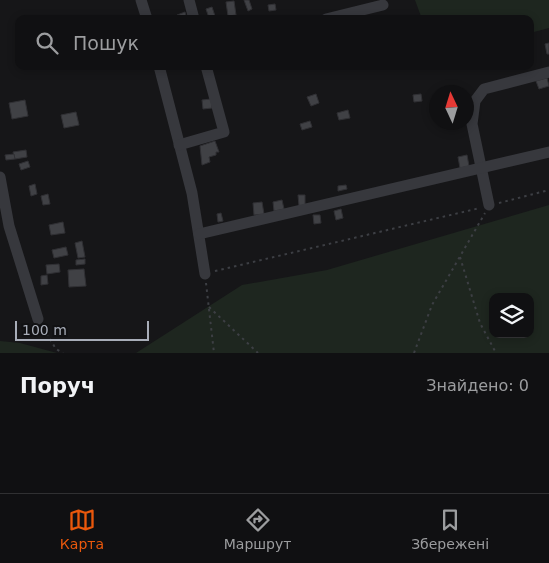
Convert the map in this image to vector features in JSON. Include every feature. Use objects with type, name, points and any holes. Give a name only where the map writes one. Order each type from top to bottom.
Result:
[{"type":"street","points":[[141,0],[146,15]]},
{"type":"street","points":[[189,0],[193,15]]},
{"type":"street","points":[[342,15],[383,5]]},
{"type":"street","points":[[161,70],[192,193],[205,274]]},
{"type":"street","points":[[179,145],[224,132],[207,70]]},
{"type":"street","points":[[489,205],[472,124],[475,101],[484,89],[549,72]]},
{"type":"street","points":[[199,234],[549,152]]},
{"type":"street","points":[[0,177],[9,226],[38,319]]},
{"type":"path","points":[[214,353],[205,274],[365,237],[549,190]]},
{"type":"path","points":[[414,353],[432,305],[489,205]]},
{"type":"path","points":[[460,256],[480,323],[496,353]]},
{"type":"path","points":[[209,306],[258,353]]},
{"type":"path","points":[[38,319],[60,353]]},
{"type":"shaded area","points":[[415,0],[549,0],[549,28],[534,32],[534,15],[421,15]]},
{"type":"shaded area","points":[[549,205],[549,353],[136,353],[242,285],[327,270]]},
{"type":"shaded area","points":[[0,341],[20,343],[57,353],[0,353]]},
{"type":"building","points":[[244,0],[249,0],[252,9],[248,11]]},
{"type":"building","points":[[234,1],[236,15],[228,15],[226,2]]},
{"type":"building","points":[[275,4],[276,10],[269,11],[268,5]]},
{"type":"building","points":[[212,7],[215,15],[208,15],[206,9]]},
{"type":"building","points":[[549,43],[549,54],[547,54],[545,44]]},
{"type":"building","points":[[547,78],[549,86],[539,89],[536,81]]},
{"type":"building","points":[[316,94],[319,103],[311,106],[307,97]]},
{"type":"building","points":[[421,94],[422,101],[414,102],[413,95]]},
{"type":"building","points":[[211,99],[212,108],[203,109],[202,100]]},
{"type":"building","points":[[25,100],[28,116],[12,119],[9,103]]},
{"type":"building","points":[[348,110],[350,118],[339,120],[337,113]]},
{"type":"building","points":[[76,112],[79,125],[64,128],[61,115]]},
{"type":"building","points":[[310,121],[312,127],[302,130],[300,124]]},
{"type":"building","points":[[215,141],[219,152],[209,157],[210,162],[202,165],[200,146]]},
{"type":"building","points":[[26,150],[27,157],[15,159],[13,152]]},
{"type":"building","points":[[14,154],[15,159],[6,160],[5,155]]},
{"type":"building","points":[[467,155],[469,166],[460,168],[458,157]]},
{"type":"building","points":[[28,161],[30,167],[21,170],[19,164]]},
{"type":"building","points":[[35,184],[37,194],[31,196],[29,186]]},
{"type":"building","points":[[346,185],[347,189],[338,191],[338,186]]},
{"type":"building","points":[[48,194],[50,204],[43,205],[41,196]]},
{"type":"building","points":[[298,195],[305,195],[305,205],[299,206]]},
{"type":"building","points":[[282,200],[284,209],[274,211],[273,202]]},
{"type":"building","points":[[262,202],[264,214],[254,215],[253,203]]},
{"type":"building","points":[[341,209],[343,218],[336,220],[334,211]]},
{"type":"building","points":[[221,213],[223,221],[218,222],[217,214]]},
{"type":"building","points":[[313,215],[320,215],[321,223],[314,224]]},
{"type":"building","points":[[63,222],[65,233],[51,235],[49,225]]},
{"type":"building","points":[[82,241],[85,257],[78,258],[75,243]]},
{"type":"building","points":[[66,247],[68,255],[54,258],[52,250]]},
{"type":"building","points":[[85,259],[85,264],[76,265],[76,260]]},
{"type":"building","points":[[59,264],[60,272],[47,274],[46,265]]},
{"type":"building","points":[[84,269],[86,286],[69,287],[68,270]]},
{"type":"building","points":[[47,275],[48,284],[41,285],[41,276]]}]
